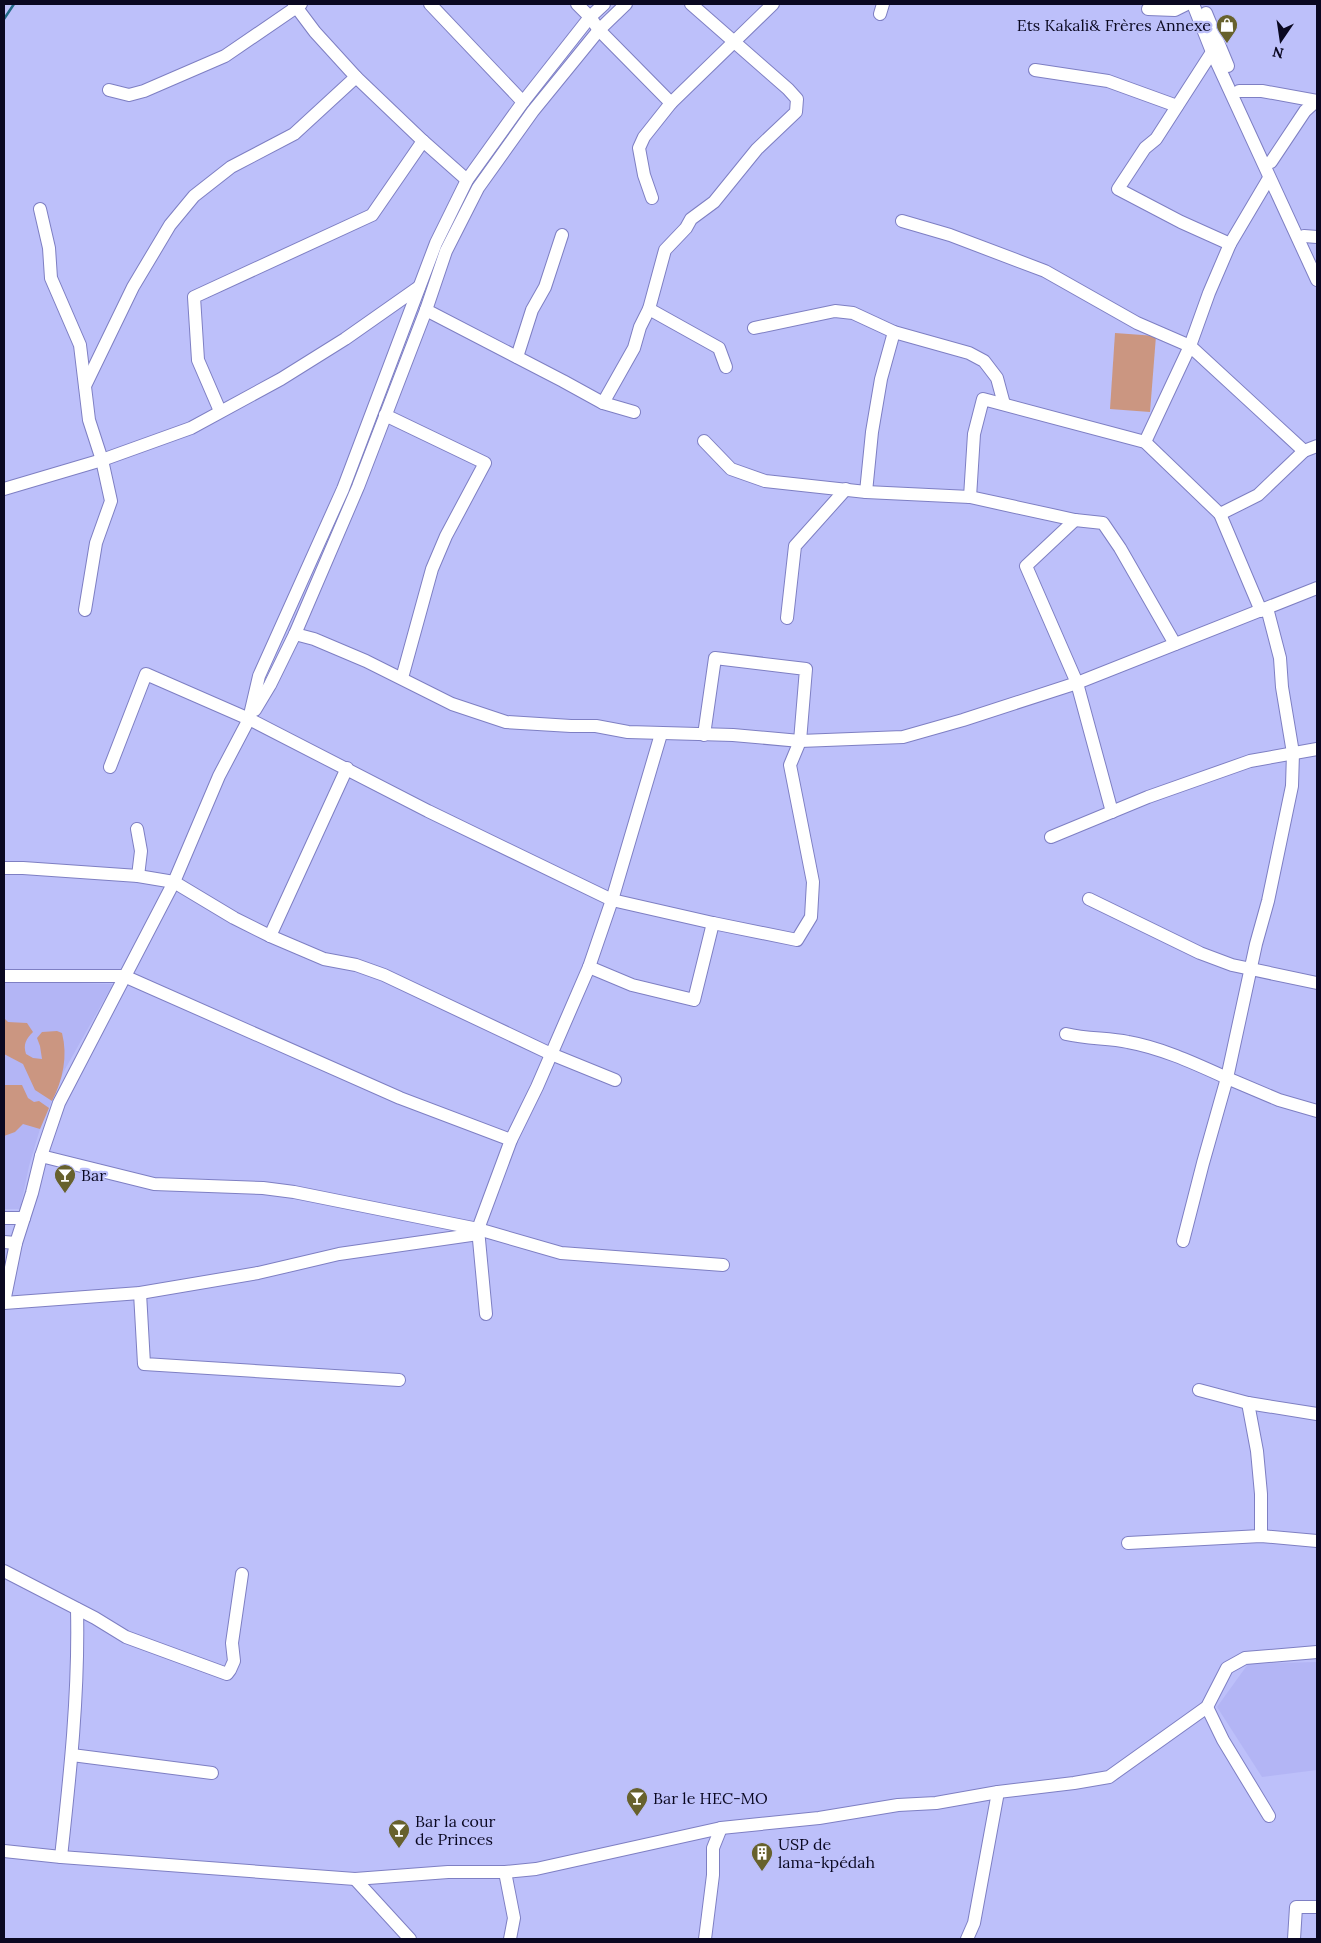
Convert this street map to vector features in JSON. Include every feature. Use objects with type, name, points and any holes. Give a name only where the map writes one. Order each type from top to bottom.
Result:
[{"type":"street","points":[[430,4],[523,102]]},
{"type":"street","points":[[577,4],[590,17],[599,30],[671,103]]},
{"type":"street","points":[[249,719],[259,676],[343,488],[436,243],[467,180],[523,102],[590,17],[604,4]]},
{"type":"street","points":[[478,1232],[339,1254],[258,1273],[140,1293],[4,1303],[10,1242],[24,1218],[41,1156],[59,1103],[174,882],[219,776],[249,719],[270,685],[295,634],[358,487],[426,310],[446,251],[478,188],[533,111],[599,30],[626,4]]},
{"type":"street","points":[[602,403],[634,348],[640,327],[649,309],[665,250],[692,219],[714,202],[757,149],[796,112],[797,99],[691,4]]},
{"type":"street","points":[[652,198],[644,175],[639,148],[644,137],[671,103],[773,4]]},
{"type":"street","points":[[1148,9],[1176,10],[1187,4]]},
{"type":"street","points":[[1193,4],[1212,52],[1317,280]]},
{"type":"street","points":[[1202,4],[1317,266]]},
{"type":"street","points":[[109,90],[129,95],[144,91],[225,56],[297,5],[315,32],[356,77],[467,180]]},
{"type":"street","points":[[1212,52],[1156,139],[1145,148],[1118,188],[1180,222],[1230,244]]},
{"type":"street","points":[[1035,70],[1108,81],[1177,106]]},
{"type":"street","points":[[84,386],[134,287],[170,225],[194,196],[231,167],[294,134],[356,77]]},
{"type":"street","points":[[1239,92],[1262,91],[1317,101]]},
{"type":"street","points":[[1271,162],[1306,111],[1317,101]]},
{"type":"street","points":[[220,411],[198,360],[194,297],[372,214],[423,141]]},
{"type":"street","points":[[1145,442],[1190,346],[1209,293],[1230,244],[1269,178]]},
{"type":"street","points":[[40,209],[49,248],[51,278],[80,345],[89,420],[102,460],[111,501],[96,543],[85,610]]},
{"type":"street","points":[[902,221],[950,235],[1046,271],[1137,323],[1190,346],[1304,451]]},
{"type":"street","points":[[517,357],[532,310],[545,287],[562,235]]},
{"type":"street","points":[[1304,236],[1317,238]]},
{"type":"street","points":[[5,490],[102,460],[191,428],[305,364],[345,339],[419,287]]},
{"type":"street","points":[[649,309],[719,348],[726,367]]},
{"type":"street","points":[[426,310],[602,403],[634,412]]},
{"type":"street","points":[[754,328],[835,311],[853,313],[894,332],[969,353],[984,361],[997,378],[1004,404]]},
{"type":"street","points":[[866,492],[872,432],[881,379],[894,332]]},
{"type":"street","points":[[970,497],[974,434],[983,399],[1145,442],[1220,514],[1264,609],[1280,658],[1282,687],[1293,753],[1292,786],[1268,902],[1256,944],[1227,1078],[1202,1163],[1183,1241]]},
{"type":"street","points":[[386,415],[485,463],[446,536],[432,569],[402,678]]},
{"type":"street","points":[[704,441],[730,469],[765,481],[866,492],[970,497],[1074,520],[1103,523],[1120,548],[1175,644]]},
{"type":"street","points":[[1220,514],[1258,495],[1304,451],[1317,446]]},
{"type":"street","points":[[787,618],[795,546],[846,490]]},
{"type":"street","points":[[1074,520],[1026,566],[1077,683],[1112,812]]},
{"type":"street","points":[[295,634],[314,639],[366,660],[452,704],[506,722],[596,726],[628,732],[733,735],[800,741],[903,737],[963,720],[1077,683],[1317,588]]},
{"type":"street","points":[[110,767],[146,674],[249,719],[428,811],[612,900],[797,940],[811,917],[813,882],[790,765],[800,741],[806,669],[715,658],[704,734]]},
{"type":"street","points":[[486,1314],[478,1232],[511,1140],[589,967],[612,900],[661,734]]},
{"type":"street","points":[[1050,837],[1250,761],[1317,749]]},
{"type":"street","points":[[270,936],[346,768]]},
{"type":"street","points":[[136,829],[141,851],[138,876]]},
{"type":"street","points":[[4,868],[138,876],[174,882],[234,918],[270,936],[324,959],[356,965],[384,975],[551,1054],[615,1080]]},
{"type":"street","points":[[1089,899],[1200,953],[1232,964],[1317,984]]},
{"type":"street","points":[[589,967],[632,984],[694,1000],[713,923]]},
{"type":"street","points":[[4,976],[124,976],[400,1098],[511,1140]]},
{"type":"street","points":[[1066,1034],[1131,1042],[1174,1056],[1279,1100],[1317,1111]]},
{"type":"street","points":[[41,1156],[154,1184],[263,1188],[294,1192],[478,1232],[561,1253],[723,1265]]},
{"type":"street","points":[[4,1218],[24,1218]]},
{"type":"street","points":[[140,1293],[144,1364],[399,1380]]},
{"type":"street","points":[[1199,1390],[1248,1403],[1317,1414]]},
{"type":"street","points":[[1248,1403],[1258,1451],[1261,1536]]},
{"type":"street","points":[[1128,1543],[1261,1536],[1317,1542]]},
{"type":"street","points":[[4,1571],[126,1637],[227,1674],[234,1661],[232,1634],[242,1574]]},
{"type":"street","points":[[61,1858],[72,1755],[79,1662],[77,1609]]},
{"type":"street","points":[[4,1851],[61,1858],[355,1879],[448,1872],[505,1872],[536,1869],[721,1828],[819,1818],[898,1805],[936,1803],[998,1792],[1109,1777],[1207,1707],[1227,1668],[1244,1658],[1317,1652]]},
{"type":"street","points":[[1207,1707],[1223,1740],[1269,1816]]},
{"type":"street","points":[[72,1755],[212,1773]]},
{"type":"street","points":[[967,1939],[974,1923],[998,1792]]},
{"type":"street","points":[[704,1939],[713,1875],[713,1848],[721,1828]]},
{"type":"street","points":[[505,1872],[514,1918],[510,1939]]},
{"type":"street","points":[[355,1879],[410,1939]]},
{"type":"street","points":[[1294,1939],[1296,1907],[1317,1907]]},
{"type":"shaded area","points":[[1115,333],[1156,336],[1150,412],[1110,409]]},
{"type":"shaded area","points":[[4,981],[113,984],[64,1071],[40,1129],[29,1166],[20,1209],[4,1209]]},
{"type":"shaded area","points":[[4,1018],[8,1022],[27,1023],[33,1032],[26,1042],[25,1050],[26,1054],[33,1058],[42,1059],[37,1038],[42,1032],[57,1031],[62,1033],[65,1050],[62,1076],[52,1101],[35,1090],[23,1064],[4,1054]]},
{"type":"shaded area","points":[[4,1085],[22,1085],[28,1098],[34,1102],[39,1101],[49,1108],[40,1129],[23,1124],[15,1132],[4,1136]]},
{"type":"shaded area","points":[[1317,1662],[1317,1770],[1262,1777],[1217,1707],[1248,1664]]},
{"type":"waterway","points":[[4,19],[14,4]]},
{"type":"place","name":"Ets Kakali& Frères Annexe","points":[[1227,44]]},
{"type":"place","name":"Bar","points":[[65,1194]]},
{"type":"place","name":"Bar le HEC-MO","points":[[637,1817]]},
{"type":"place","name":"Bar la cour de Princes","points":[[399,1849]]},
{"type":"place","name":"USP de lama-kpédah","points":[[762,1872]]}]
